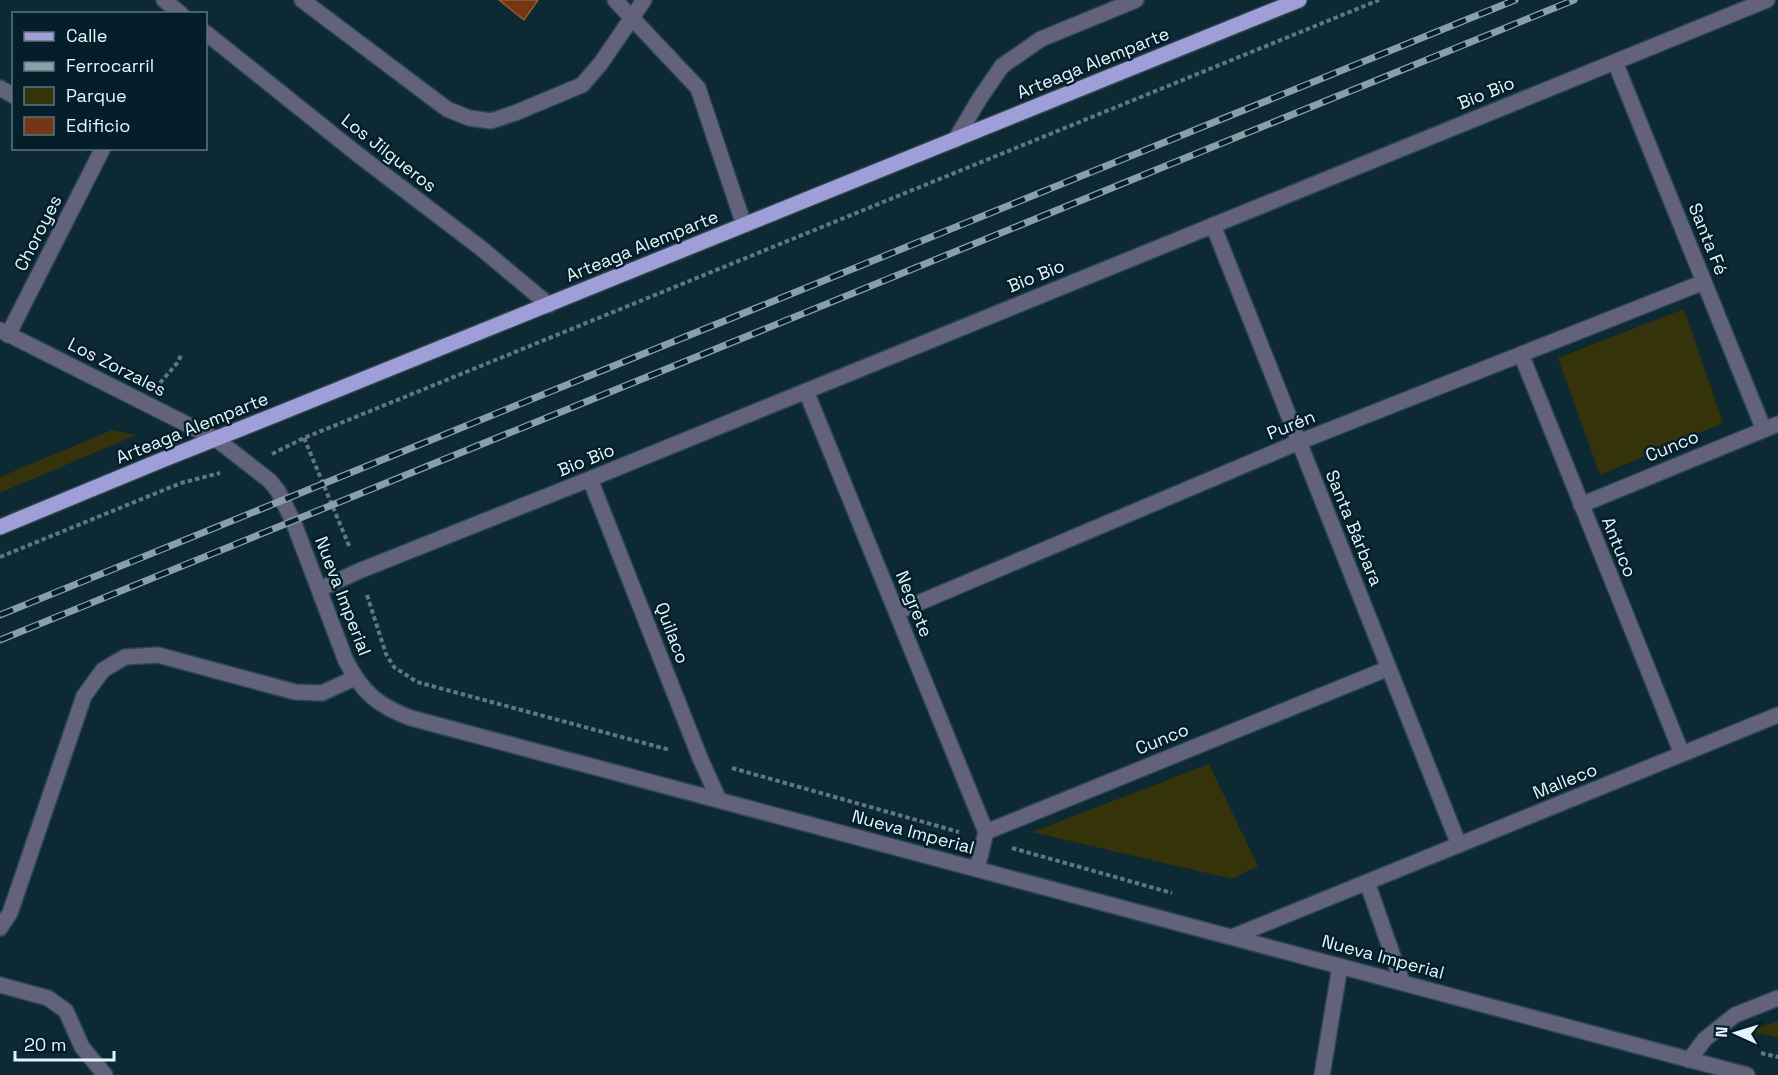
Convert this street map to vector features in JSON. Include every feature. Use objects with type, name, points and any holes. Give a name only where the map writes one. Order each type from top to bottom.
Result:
[{"type":"main road","name":"Arteaga Alemparte","points":[[0,527],[1299,0]]},
{"type":"street","points":[[302,0],[447,108],[469,118],[491,121],[582,85],[602,63],[644,0]]},
{"type":"street","points":[[615,0],[698,88],[744,225]]},
{"type":"street","points":[[955,140],[1002,66],[1041,39],[1136,0]]},
{"type":"street","name":"Bio Bio","points":[[320,589],[359,571],[1767,0]]},
{"type":"street","name":"Los Jilgueros","points":[[207,34],[365,160],[482,249],[549,305]]},
{"type":"street","name":"Santa Fé","points":[[1616,62],[1704,282],[1771,427]]},
{"type":"street","name":"Choroyes","points":[[4,333],[102,150]]},
{"type":"street","name":"Santa Bárbara","points":[[1213,225],[1459,845]]},
{"type":"street","name":"Purén","points":[[897,612],[1299,442],[1704,282]]},
{"type":"street","name":"Los Zorzales","points":[[4,333],[216,439]]},
{"type":"street","name":"Antuco","points":[[1521,354],[1682,754]]},
{"type":"street","name":"Negrete","points":[[806,391],[986,831]]},
{"type":"street","name":"Cunco","points":[[1581,505],[1771,427]]},
{"type":"street","name":"Nueva Imperial","points":[[216,439],[270,481],[278,491],[293,520],[346,661],[355,678],[368,694],[381,705],[396,713],[1747,1075]]},
{"type":"street","name":"Quilaco","points":[[590,479],[700,758],[719,800]]},
{"type":"street","points":[[0,928],[10,913],[84,696],[103,670],[125,657],[158,655],[296,692],[322,693],[355,678]]},
{"type":"street","name":"Cunco","points":[[986,831],[1389,668]]},
{"type":"street","name":"Malleco","points":[[1232,937],[1778,715]]},
{"type":"street","points":[[977,869],[986,831]]},
{"type":"street","points":[[1366,882],[1402,982]]},
{"type":"street","points":[[1322,1075],[1340,966]]},
{"type":"street","points":[[0,985],[48,998],[66,1011],[82,1047],[105,1075]]},
{"type":"street","points":[[1689,1060],[1705,1039],[1736,1015],[1778,998]]},
{"type":"path","points":[[0,557],[181,483],[250,465],[304,438],[1379,0]]},
{"type":"green space","points":[[1684,309],[1723,423],[1600,475],[1558,358]]},
{"type":"green space","points":[[112,430],[136,435],[0,493],[0,477]]},
{"type":"green space","points":[[1209,764],[1258,866],[1232,879],[1032,832]]},
{"type":"green space","points":[[1778,1021],[1778,1038],[1750,1031]]},
{"type":"building","points":[[499,0],[538,0],[524,20]]},
{"type":"railway","points":[[0,615],[1515,0]]},
{"type":"railway","points":[[0,640],[1574,0]]}]
